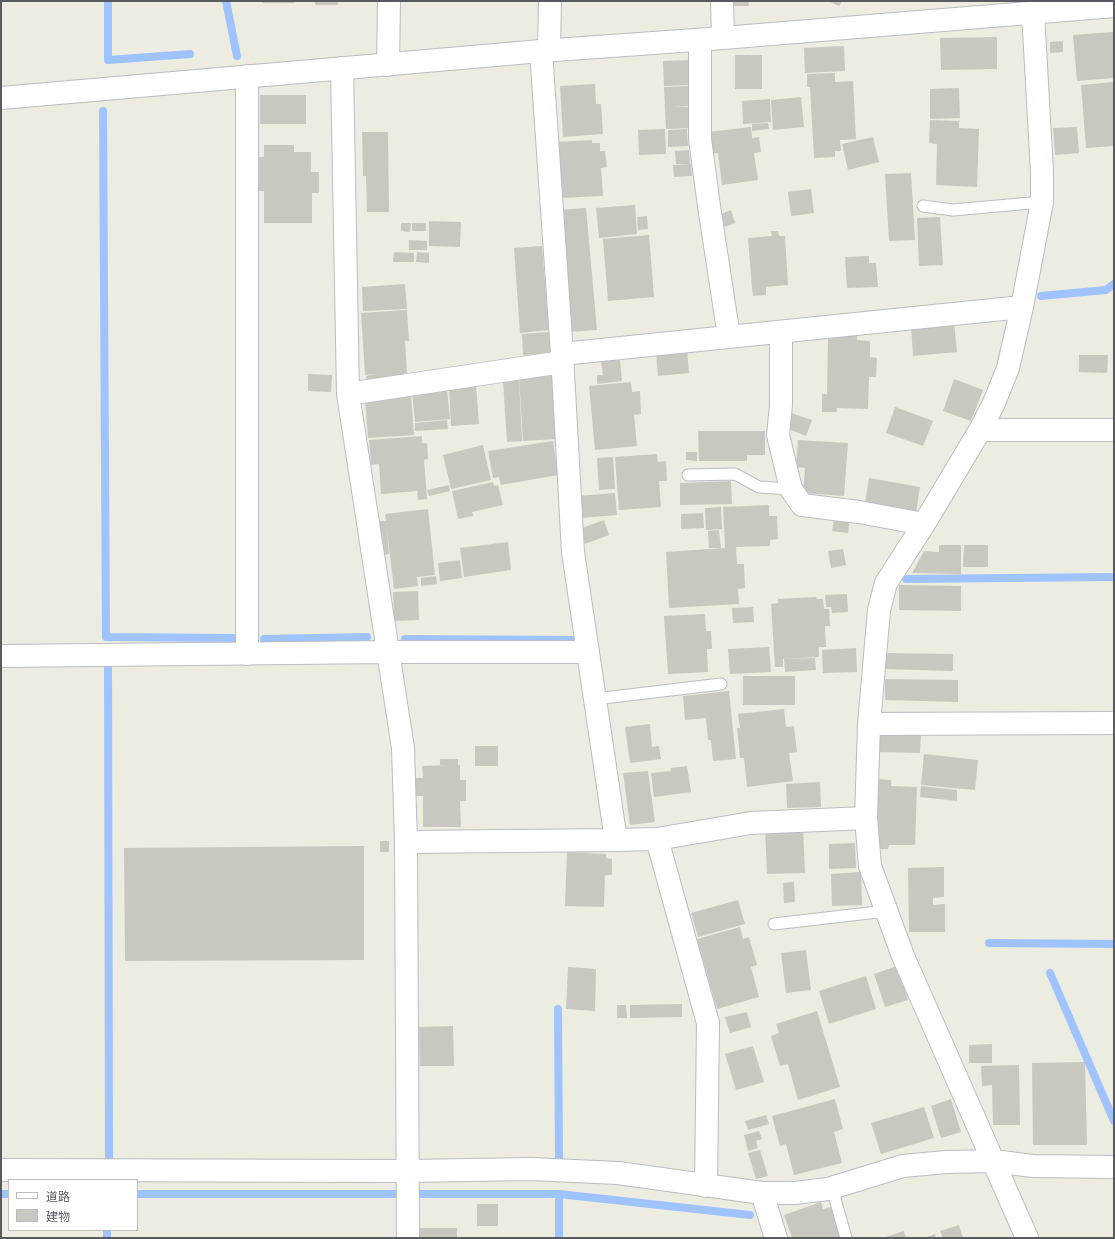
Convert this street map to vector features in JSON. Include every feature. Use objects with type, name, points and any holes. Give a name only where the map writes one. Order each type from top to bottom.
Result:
[{"type":"street","points":[[388,65],[389,1]]},
{"type":"street","points":[[550,1],[545,51],[573,552],[616,840]]},
{"type":"street","points":[[722,1],[723,38]]},
{"type":"street","points":[[1,98],[545,51],[700,40],[1019,10],[1114,6]]},
{"type":"street","points":[[1019,10],[1042,172],[1042,202],[1022,306],[1008,368],[994,403],[980,430],[924,524],[886,583],[879,610],[869,724],[866,818],[870,866],[902,956],[1027,1238]]},
{"type":"street","points":[[700,40],[700,139],[729,337]]},
{"type":"street","points":[[342,68],[348,394],[403,748],[406,842],[408,1238]]},
{"type":"street","points":[[247,76],[247,654]]},
{"type":"street","points":[[348,394],[562,358],[729,337],[1022,306]]},
{"type":"street","points":[[781,332],[781,405],[778,435],[791,489],[802,505],[859,512],[924,524]]},
{"type":"street","points":[[980,430],[1114,430]]},
{"type":"street","points":[[1,656],[388,652],[588,652]]},
{"type":"street","points":[[869,724],[1114,723]]},
{"type":"street","points":[[406,842],[657,839],[751,823],[866,818]]},
{"type":"street","points":[[657,839],[708,1023],[706,1186]]},
{"type":"street","points":[[1,1170],[408,1171],[531,1169],[618,1173],[762,1194],[795,1193],[832,1188],[903,1166],[946,1162],[993,1161],[1032,1166],[1114,1167]]},
{"type":"street","points":[[762,1194],[776,1238]]},
{"type":"lane","points":[[923,206],[953,210],[1042,202]]},
{"type":"lane","points":[[688,475],[735,474],[759,488],[791,489]]},
{"type":"lane","points":[[595,699],[721,684]]},
{"type":"lane","points":[[774,924],[886,911]]},
{"type":"lane","points":[[832,1188],[846,1238]]},
{"type":"building","points":[[263,1],[295,1],[294,3],[263,3]]},
{"type":"building","points":[[315,1],[338,1],[338,5],[315,5]]},
{"type":"building","points":[[731,1],[749,1],[749,6],[731,6]]},
{"type":"building","points":[[828,1],[842,1],[839,6]]},
{"type":"building","points":[[1114,32],[1114,78],[1077,81],[1073,35]]},
{"type":"building","points":[[997,37],[997,69],[941,70],[940,38]]},
{"type":"building","points":[[1063,41],[1063,52],[1050,53],[1050,42]]},
{"type":"building","points":[[844,46],[845,71],[805,73],[804,48]]},
{"type":"building","points":[[735,55],[762,55],[762,89],[735,89]]},
{"type":"building","points":[[690,60],[691,85],[664,86],[663,61]]},
{"type":"building","points":[[835,73],[835,82],[853,81],[856,139],[840,140],[841,151],[835,151],[835,157],[814,158],[810,87],[807,87],[807,74]]},
{"type":"building","points":[[1114,82],[1114,146],[1086,148],[1081,85]]},
{"type":"building","points":[[595,84],[596,104],[601,104],[603,134],[563,137],[560,86]]},
{"type":"building","points":[[691,86],[692,106],[673,107],[691,107],[692,128],[666,129],[664,87]]},
{"type":"building","points":[[959,88],[960,118],[930,119],[930,89]]},
{"type":"building","points":[[260,95],[306,95],[306,124],[260,124]]},
{"type":"building","points":[[801,97],[804,127],[773,130],[771,100]]},
{"type":"building","points":[[770,99],[771,122],[743,124],[742,101]]},
{"type":"building","points":[[930,120],[959,121],[959,128],[979,129],[977,187],[936,185],[937,144],[929,143]]},
{"type":"building","points":[[768,123],[769,129],[752,131],[752,124]]},
{"type":"building","points":[[751,127],[752,138],[759,137],[761,152],[754,153],[758,180],[722,185],[718,153],[711,154],[708,132]]},
{"type":"building","points":[[1077,127],[1079,153],[1055,155],[1053,128]]},
{"type":"building","points":[[665,129],[666,154],[639,155],[638,130]]},
{"type":"building","points":[[687,129],[688,146],[668,147],[668,130]]},
{"type":"building","points":[[362,132],[388,132],[389,212],[367,212],[366,176],[363,176]]},
{"type":"building","points":[[873,137],[879,162],[848,170],[842,144]]},
{"type":"building","points":[[592,140],[592,143],[600,143],[600,151],[605,151],[607,167],[601,168],[603,196],[560,198],[557,142]]},
{"type":"building","points":[[264,145],[294,145],[294,152],[311,152],[311,172],[319,172],[319,193],[312,193],[312,223],[264,223],[264,191],[259,191],[259,157],[264,157]]},
{"type":"building","points":[[689,150],[690,164],[676,164],[675,151]]},
{"type":"building","points":[[691,164],[692,176],[674,177],[673,165]]},
{"type":"building","points":[[911,173],[915,240],[889,241],[885,174]]},
{"type":"building","points":[[811,189],[814,213],[791,216],[788,192]]},
{"type":"building","points":[[635,205],[637,234],[599,238],[596,208]]},
{"type":"building","points":[[586,208],[597,330],[569,332],[559,210]]},
{"type":"building","points":[[731,210],[735,223],[725,227],[721,214]]},
{"type":"building","points":[[647,216],[648,229],[638,230],[637,217]]},
{"type":"building","points":[[940,217],[943,265],[919,266],[917,218]]},
{"type":"building","points":[[429,221],[461,222],[460,247],[429,246]]},
{"type":"building","points":[[401,223],[411,223],[410,232],[401,231]]},
{"type":"building","points":[[412,223],[426,223],[426,231],[412,231]]},
{"type":"building","points":[[771,231],[778,231],[779,236],[785,236],[788,285],[752,288],[748,238],[772,236]]},
{"type":"building","points":[[649,235],[654,297],[608,301],[603,239]]},
{"type":"building","points":[[409,240],[427,241],[427,250],[409,250]]},
{"type":"building","points":[[542,246],[549,330],[520,333],[514,248]]},
{"type":"building","points":[[394,252],[414,253],[414,262],[393,262]]},
{"type":"building","points":[[417,252],[429,253],[429,263],[416,262]]},
{"type":"building","points":[[869,256],[869,263],[876,263],[878,287],[847,288],[845,257]]},
{"type":"building","points":[[405,284],[407,309],[363,311],[362,287]]},
{"type":"building","points":[[766,287],[766,295],[753,296],[752,288]]},
{"type":"building","points":[[407,310],[409,341],[405,341],[407,373],[404,373],[405,380],[367,382],[366,376],[375,374],[365,375],[361,313]]},
{"type":"building","points":[[954,322],[957,352],[913,356],[911,325]]},
{"type":"building","points":[[549,332],[551,353],[523,355],[522,334]]},
{"type":"building","points":[[832,333],[857,333],[857,340],[870,341],[870,357],[877,358],[876,377],[869,377],[868,409],[837,408],[837,412],[822,412],[822,394],[827,394],[828,339],[831,339]]},
{"type":"building","points":[[687,348],[689,373],[658,376],[656,351]]},
{"type":"building","points":[[1079,355],[1108,355],[1107,373],[1079,372]]},
{"type":"building","points":[[620,360],[622,381],[597,384],[597,375],[603,375],[601,361]]},
{"type":"building","points":[[308,374],[332,375],[331,392],[308,391]]},
{"type":"building","points":[[553,376],[557,439],[523,441],[519,377]]},
{"type":"building","points":[[954,379],[983,390],[971,421],[943,411]]},
{"type":"building","points":[[519,380],[522,441],[507,442],[503,381]]},
{"type":"building","points":[[631,382],[632,392],[640,391],[641,414],[634,415],[637,446],[595,450],[589,386]]},
{"type":"building","points":[[476,385],[479,424],[451,426],[449,387]]},
{"type":"building","points":[[447,389],[450,419],[415,422],[412,392]]},
{"type":"building","points":[[411,395],[414,435],[368,438],[365,398]]},
{"type":"building","points":[[895,407],[933,421],[923,446],[886,433]]},
{"type":"building","points":[[791,413],[812,420],[806,436],[786,428]]},
{"type":"building","points":[[447,420],[448,429],[415,431],[415,423]]},
{"type":"building","points":[[698,431],[765,431],[765,455],[747,455],[747,461],[699,461]]},
{"type":"building","points":[[422,436],[422,443],[427,443],[428,459],[424,460],[427,499],[418,500],[417,491],[381,494],[379,464],[371,465],[369,440]]},
{"type":"building","points":[[798,440],[848,443],[844,496],[803,493],[805,468],[796,467]]},
{"type":"building","points":[[553,441],[558,475],[501,485],[499,477],[493,478],[488,451]]},
{"type":"building","points":[[483,445],[491,480],[451,489],[443,455]]},
{"type":"building","points":[[686,452],[697,452],[697,461],[686,460]]},
{"type":"building","points":[[657,454],[658,462],[666,461],[667,481],[659,481],[661,507],[619,510],[615,457]]},
{"type":"building","points":[[613,457],[615,489],[599,490],[597,458]]},
{"type":"building","points":[[869,478],[920,487],[916,513],[865,503]]},
{"type":"building","points":[[731,481],[732,504],[680,505],[680,483]]},
{"type":"building","points":[[493,482],[494,486],[498,485],[503,505],[472,512],[473,516],[458,519],[452,491]]},
{"type":"building","points":[[449,485],[450,491],[429,496],[427,490]]},
{"type":"building","points":[[615,493],[617,515],[580,518],[578,496]]},
{"type":"building","points":[[769,505],[769,516],[777,516],[778,539],[770,540],[770,546],[736,547],[737,564],[744,564],[745,588],[738,589],[739,604],[669,608],[666,552],[725,548],[723,507]]},
{"type":"building","points":[[721,507],[722,529],[706,530],[705,508]]},
{"type":"building","points":[[428,509],[435,575],[417,577],[418,586],[394,589],[385,514]]},
{"type":"building","points":[[703,513],[704,528],[681,529],[681,514]]},
{"type":"building","points":[[835,514],[850,516],[848,533],[832,531]]},
{"type":"building","points":[[604,520],[609,535],[585,544],[579,529]]},
{"type":"building","points":[[379,521],[386,521],[389,554],[383,555]]},
{"type":"building","points":[[719,530],[721,548],[709,548],[708,531]]},
{"type":"building","points":[[508,542],[511,570],[464,577],[460,548]]},
{"type":"building","points":[[939,545],[961,545],[961,574],[912,573],[924,551],[939,552]]},
{"type":"building","points":[[964,545],[988,545],[988,567],[963,567]]},
{"type":"building","points":[[843,549],[846,565],[831,568],[828,551]]},
{"type":"building","points":[[460,560],[462,578],[440,581],[438,563]]},
{"type":"building","points":[[436,576],[437,584],[421,586],[421,578]]},
{"type":"building","points":[[899,585],[961,586],[961,611],[899,610]]},
{"type":"building","points":[[418,591],[419,620],[394,621],[393,592]]},
{"type":"building","points":[[847,594],[848,612],[832,613],[831,607],[826,607],[825,595]]},
{"type":"building","points":[[816,597],[817,599],[823,599],[824,609],[829,609],[830,626],[825,626],[826,647],[819,647],[819,657],[783,659],[783,667],[775,667],[771,604],[778,603],[778,599]]},
{"type":"building","points":[[753,607],[754,622],[733,623],[732,608]]},
{"type":"building","points":[[705,614],[706,631],[711,631],[712,649],[707,649],[708,672],[668,674],[664,616]]},
{"type":"building","points":[[769,647],[771,672],[730,674],[728,649]]},
{"type":"building","points":[[856,648],[857,672],[823,673],[822,650]]},
{"type":"building","points":[[885,653],[953,654],[953,671],[885,669]]},
{"type":"building","points":[[815,658],[816,670],[785,672],[784,659]]},
{"type":"building","points":[[743,676],[795,676],[795,705],[743,705]]},
{"type":"building","points":[[885,679],[958,680],[958,702],[885,700]]},
{"type":"building","points":[[729,691],[736,759],[713,761],[711,740],[708,740],[706,718],[685,720],[683,696]]},
{"type":"building","points":[[784,709],[786,727],[794,726],[797,752],[789,753],[793,781],[747,787],[744,758],[740,758],[737,728],[740,728],[738,714]]},
{"type":"building","points":[[650,724],[652,747],[659,746],[661,759],[630,763],[625,727]]},
{"type":"building","points":[[880,733],[921,734],[920,753],[879,752]]},
{"type":"building","points":[[475,746],[498,746],[498,766],[475,766]]},
{"type":"building","points":[[924,754],[978,760],[975,790],[921,785]]},
{"type":"building","points":[[440,759],[458,759],[458,765],[460,765],[460,780],[466,780],[466,801],[460,801],[461,827],[423,827],[423,796],[416,796],[416,778],[423,778],[422,766],[447,765],[440,765]]},
{"type":"building","points":[[687,766],[691,792],[654,797],[651,773],[671,771],[670,768]]},
{"type":"building","points":[[648,771],[655,822],[630,825],[623,773]]},
{"type":"building","points":[[877,779],[891,780],[891,786],[917,787],[915,845],[889,845],[888,849],[874,849]]},
{"type":"building","points":[[820,782],[821,807],[787,808],[786,784]]},
{"type":"building","points":[[921,786],[957,790],[957,801],[920,797]]},
{"type":"building","points":[[803,828],[805,873],[767,874],[765,829]]},
{"type":"building","points":[[380,841],[389,841],[389,852],[380,852]]},
{"type":"building","points":[[855,843],[856,868],[829,869],[829,844]]},
{"type":"building","points":[[364,846],[364,960],[125,961],[124,848]]},
{"type":"building","points":[[567,852],[606,854],[606,858],[612,859],[612,875],[605,875],[604,907],[565,906]]},
{"type":"building","points":[[944,867],[944,897],[933,898],[933,905],[945,904],[945,932],[909,932],[908,868]]},
{"type":"building","points":[[861,872],[862,905],[832,906],[831,874]]},
{"type":"building","points":[[794,882],[795,902],[784,903],[783,883]]},
{"type":"building","points":[[738,900],[745,924],[698,937],[691,913]]},
{"type":"building","points":[[740,927],[743,939],[749,937],[757,965],[751,967],[759,997],[717,1009],[697,939]]},
{"type":"building","points":[[806,950],[811,990],[786,993],[781,953]]},
{"type":"building","points":[[897,966],[908,1000],[885,1007],[874,974]]},
{"type":"building","points":[[568,967],[596,969],[595,1011],[566,1009]]},
{"type":"building","points":[[866,976],[876,1009],[829,1024],[819,991]]},
{"type":"building","points":[[682,1004],[682,1017],[630,1018],[630,1005]]},
{"type":"building","points":[[617,1005],[626,1005],[627,1018],[617,1018]]},
{"type":"building","points":[[817,1011],[840,1087],[798,1100],[788,1064],[780,1066],[771,1036],[779,1033],[776,1024]]},
{"type":"building","points":[[747,1012],[751,1027],[730,1033],[725,1017]]},
{"type":"building","points":[[453,1026],[454,1066],[420,1066],[419,1027]]},
{"type":"building","points":[[992,1044],[992,1063],[969,1063],[969,1045]]},
{"type":"building","points":[[753,1046],[764,1082],[736,1090],[725,1054]]},
{"type":"building","points":[[1085,1062],[1087,1145],[1033,1145],[1032,1063]]},
{"type":"building","points":[[1019,1065],[1020,1125],[993,1125],[992,1085],[982,1086],[981,1066]]},
{"type":"building","points":[[835,1099],[843,1129],[834,1132],[842,1163],[794,1175],[786,1144],[780,1146],[772,1116]]},
{"type":"building","points":[[951,1099],[961,1132],[941,1138],[931,1106]]},
{"type":"building","points":[[924,1107],[934,1138],[881,1154],[871,1123]]},
{"type":"building","points":[[766,1115],[769,1124],[748,1130],[745,1121]]},
{"type":"building","points":[[759,1131],[762,1139],[756,1141],[758,1148],[748,1151],[744,1135]]},
{"type":"building","points":[[760,1150],[768,1176],[756,1179],[748,1153]]},
{"type":"building","points":[[821,1202],[823,1209],[831,1207],[841,1238],[792,1238],[784,1215]]},
{"type":"building","points":[[477,1204],[498,1204],[498,1226],[477,1226]]},
{"type":"building","points":[[959,1225],[963,1238],[943,1238],[940,1231]]},
{"type":"building","points":[[420,1228],[457,1228],[457,1238],[420,1238]]},
{"type":"building","points":[[904,1231],[906,1238],[883,1238]]},
{"type":"building","points":[[935,1234],[936,1238],[924,1238]]},
{"type":"waterway","points":[[108,1],[108,60],[190,54]]},
{"type":"waterway","points":[[226,1],[237,56]]},
{"type":"waterway","points":[[103,111],[106,637],[234,638]]},
{"type":"waterway","points":[[1041,296],[1106,290],[1114,284]]},
{"type":"waterway","points":[[906,579],[1114,577]]},
{"type":"waterway","points":[[264,639],[367,637]]},
{"type":"waterway","points":[[405,639],[572,640]]},
{"type":"waterway","points":[[108,666],[109,1158]]},
{"type":"waterway","points":[[989,943],[1114,944]]},
{"type":"waterway","points":[[1050,973],[1114,1121]]},
{"type":"waterway","points":[[558,1009],[559,1159]]},
{"type":"waterway","points":[[1,1194],[8,1194]]},
{"type":"waterway","points":[[138,1194],[396,1194]]},
{"type":"waterway","points":[[418,1194],[559,1194],[750,1215]]},
{"type":"waterway","points":[[559,1194],[559,1238]]},
{"type":"waterway","points":[[107,1231],[107,1238]]}]
